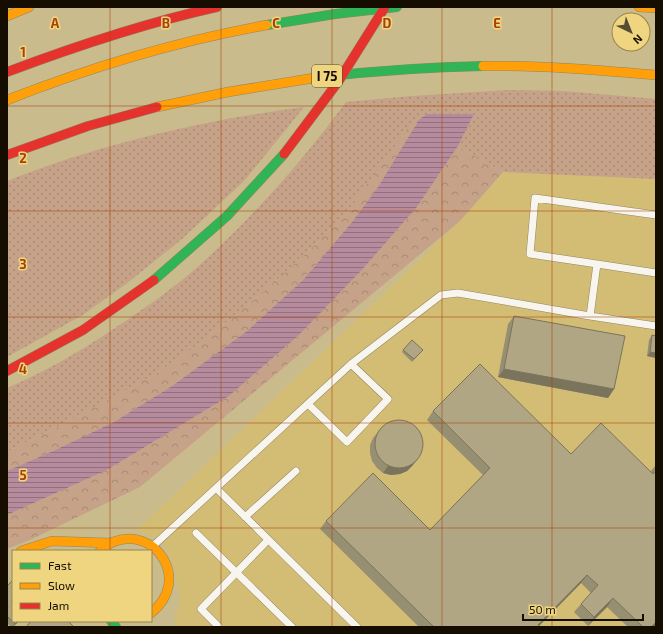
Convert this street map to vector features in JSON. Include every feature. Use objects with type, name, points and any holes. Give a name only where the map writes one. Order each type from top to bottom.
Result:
[{"type":"main road","points":[[7,16],[29,7]]},
{"type":"main road","points":[[7,72],[141,26],[188,13],[217,7]]},
{"type":"main road","points":[[7,371],[83,330],[154,280],[227,216],[284,154],[315,114],[338,82],[385,7]]},
{"type":"main road","points":[[7,100],[111,63],[172,45],[278,23],[397,7]]},
{"type":"main road","points":[[639,7],[656,8]]},
{"type":"main road","name":"I 75","points":[[7,155],[87,127],[167,105],[248,88],[343,74],[452,66],[507,65],[605,70],[656,75]]},
{"type":"main road","points":[[101,550],[111,543],[122,539],[134,539],[153,546],[163,557],[168,567],[170,579],[168,590],[163,600],[157,620]]},
{"type":"main road","points":[[25,550],[52,541],[111,543]]},
{"type":"main road","points":[[34,550],[49,550]]},
{"type":"main road","points":[[152,612],[163,600]]},
{"type":"lane","points":[[656,215],[535,198],[530,254],[656,273]]},
{"type":"lane","points":[[590,316],[597,264]]},
{"type":"lane","points":[[153,546],[352,364],[441,295],[458,293],[656,326]]},
{"type":"lane","points":[[308,404],[347,442],[388,399],[352,364]]},
{"type":"lane","points":[[245,517],[296,471]]},
{"type":"lane","points":[[216,488],[357,627]]},
{"type":"lane","points":[[196,533],[292,627]]},
{"type":"lane","points":[[219,627],[201,609],[268,540]]},
{"type":"shaded area","points":[[427,114],[474,114],[458,146],[417,207],[361,271],[298,336],[229,396],[107,470],[7,515],[7,471],[114,422],[172,386],[247,331],[304,279],[352,222],[378,187],[419,120]]},
{"type":"shaded area","points":[[503,172],[656,179],[656,627],[176,627],[174,619],[180,604],[175,569],[162,542],[137,530],[460,221]]},
{"type":"green space","points":[[508,90],[564,91],[656,99],[656,179],[503,172],[458,146],[474,114],[374,176],[348,211],[309,251],[254,300],[202,342],[154,375],[7,452],[7,388],[49,368],[89,345],[149,305],[193,271],[223,244],[260,206],[313,145],[346,102]]},
{"type":"green space","points":[[304,107],[244,181],[182,239],[126,284],[81,316],[7,357],[7,181],[79,156],[153,135],[191,126],[267,112]]},
{"type":"green space","points":[[419,120],[378,187],[352,222],[304,279],[247,331],[172,386],[114,422],[7,471],[7,452],[154,375],[202,342],[254,300],[309,251],[348,211],[407,129]]},
{"type":"green space","points":[[458,146],[503,172],[460,221],[140,487],[32,539],[7,549],[7,515],[107,470],[229,396],[298,336],[361,271],[417,207]]},
{"type":"building","points":[[514,316],[625,336],[614,389],[504,369]]},
{"type":"building","points":[[652,335],[656,336],[656,353],[650,352]]},
{"type":"building","points":[[412,340],[423,350],[414,359],[403,350]]},
{"type":"building","points":[[480,364],[571,454],[601,423],[653,474],[656,471],[656,622],[651,627],[643,627],[613,598],[594,617],[581,604],[598,585],[587,575],[538,625],[540,627],[434,627],[326,521],[373,473],[430,530],[490,468],[433,411]]},
{"type":"building","points":[[394,420],[404,420],[416,427],[423,439],[423,449],[416,461],[404,468],[394,468],[386,464],[379,457],[375,449],[375,439],[379,431],[386,424]]},
{"type":"building","points":[[12,581],[12,621],[7,616],[7,586]]},
{"type":"building","points":[[30,622],[69,622],[73,626],[28,627],[27,626]]},
{"type":"traffic: fast","points":[[267,25],[335,14],[397,7]]},
{"type":"traffic: fast","points":[[320,77],[442,67],[483,66]]},
{"type":"traffic: fast","points":[[154,280],[227,216],[284,154]]},
{"type":"traffic: fast","points":[[112,622],[116,627]]},
{"type":"traffic: slow","points":[[7,16],[29,7]]},
{"type":"traffic: slow","points":[[639,7],[656,8]]},
{"type":"traffic: slow","points":[[7,100],[135,56],[234,31],[267,25]]},
{"type":"traffic: slow","points":[[483,66],[548,67],[656,75]]},
{"type":"traffic: slow","points":[[157,107],[228,92],[320,77]]},
{"type":"traffic: slow","points":[[101,550],[113,542],[129,539],[143,541],[155,549],[164,559],[168,572],[168,586],[163,600],[152,612]]},
{"type":"traffic: slow","points":[[24,550],[52,541],[111,543]]},
{"type":"traffic: jam","points":[[7,72],[111,36],[164,20],[217,7]]},
{"type":"traffic: jam","points":[[284,154],[338,82],[385,7]]},
{"type":"traffic: jam","points":[[7,155],[88,126],[157,107]]},
{"type":"traffic: jam","points":[[7,371],[83,330],[154,280]]}]
